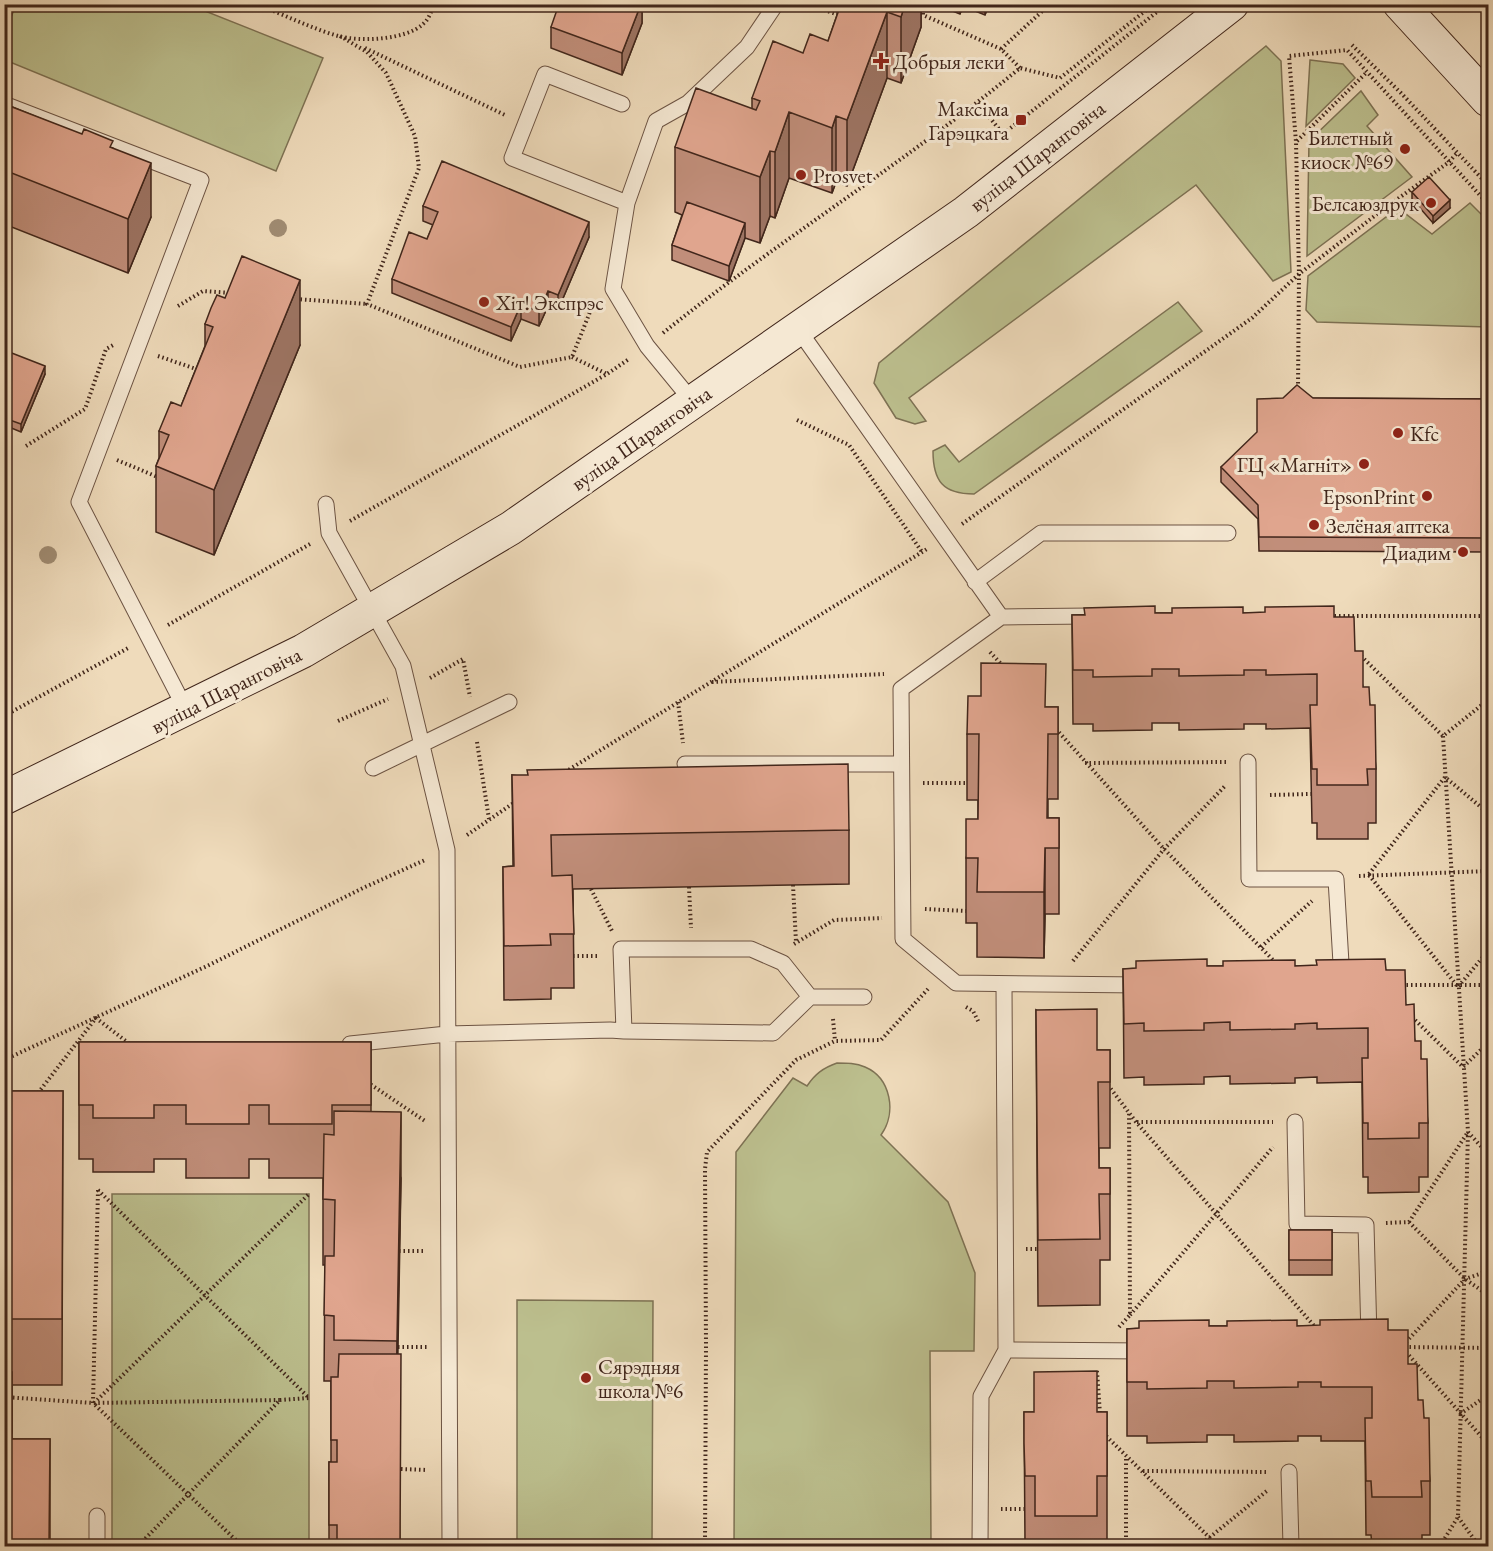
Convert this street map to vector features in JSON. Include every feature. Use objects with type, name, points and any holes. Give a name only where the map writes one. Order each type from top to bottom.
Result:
[{"type":"main road","name":"вуліца Шаранговіча","points":[[4,798],[303,651],[511,528],[966,212],[1232,4]]},
{"type":"main road","points":[[1400,5],[1488,100]]},
{"type":"lane","points":[[693,402],[647,346],[613,289],[627,203],[656,121],[688,103],[747,47],[777,4]]},
{"type":"lane","points":[[622,104],[544,74],[512,158],[627,203]]},
{"type":"lane","points":[[4,104],[201,180],[79,502],[186,710]]},
{"type":"lane","points":[[798,329],[1001,617]]},
{"type":"lane","points":[[326,504],[329,533],[403,666],[447,850],[450,1546]]},
{"type":"lane","points":[[975,582],[1041,533],[1228,533]]},
{"type":"lane","points":[[1104,616],[1001,617],[901,689],[903,939],[956,983],[1053,986],[1159,985]]},
{"type":"lane","points":[[373,768],[509,702]]},
{"type":"lane","points":[[1248,762],[1249,879],[1336,879],[1342,984],[1331,984]]},
{"type":"lane","points":[[685,764],[902,764]]},
{"type":"lane","points":[[624,1031],[621,949],[751,949],[783,963],[810,997]]},
{"type":"lane","points":[[980,1546],[981,1396],[1006,1350],[1004,985]]},
{"type":"lane","points":[[340,1045],[447,1034],[624,1031],[773,1034],[810,997],[864,997]]},
{"type":"lane","points":[[1294,1122],[1298,1224],[1366,1225],[1370,1349],[1361,1349]]},
{"type":"lane","points":[[1006,1350],[1162,1350]]},
{"type":"lane","points":[[1289,1472],[1291,1546]]},
{"type":"lane","points":[[97,1516],[97,1546]]},
{"type":"path","points":[[257,4],[340,36],[525,124]]},
{"type":"path","points":[[340,36],[392,37],[421,26],[429,18],[434,4]]},
{"type":"path","points":[[807,4],[843,16]]},
{"type":"path","points":[[923,4],[923,15],[1002,49],[1020,68],[1060,78],[1066,85]]},
{"type":"path","points":[[1002,49],[1050,4]]},
{"type":"path","points":[[1060,78],[1154,4]]},
{"type":"path","points":[[978,103],[1003,134],[1167,4]]},
{"type":"path","points":[[1476,4],[1488,18]]},
{"type":"path","points":[[340,36],[367,52],[386,73],[415,135],[419,168],[367,304]]},
{"type":"path","points":[[1352,45],[1488,184]]},
{"type":"path","points":[[1298,390],[1299,274],[1296,142],[1289,56],[1347,50],[1488,204]]},
{"type":"path","points":[[4,716],[149,636],[608,374],[708,297],[978,103],[1020,68]]},
{"type":"path","points":[[1296,142],[1366,73]]},
{"type":"path","points":[[558,776],[944,537],[1252,318],[1299,274],[1449,162],[1458,152]]},
{"type":"path","points":[[572,357],[594,300],[613,289]]},
{"type":"path","points":[[26,446],[85,409],[106,349],[203,291],[238,294]]},
{"type":"path","points":[[285,298],[367,304],[520,367],[572,357],[608,374]]},
{"type":"path","points":[[137,349],[201,370]]},
{"type":"path","points":[[797,420],[849,445],[922,552]]},
{"type":"path","points":[[98,452],[166,480]]},
{"type":"path","points":[[1320,616],[1488,616]]},
{"type":"path","points":[[976,635],[1007,671]]},
{"type":"path","points":[[1353,648],[1443,736],[1468,1132],[1458,1516],[1440,1546]]},
{"type":"path","points":[[711,682],[886,674]]},
{"type":"path","points":[[1443,736],[1488,700]]},
{"type":"path","points":[[678,702],[685,764]]},
{"type":"path","points":[[474,719],[489,819]]},
{"type":"path","points":[[1054,726],[1164,849],[1283,969]]},
{"type":"path","points":[[1085,763],[1248,762]]},
{"type":"path","points":[[1053,986],[1164,849],[1248,762]]},
{"type":"path","points":[[1446,777],[1488,813]]},
{"type":"path","points":[[1369,874],[1446,777]]},
{"type":"path","points":[[902,782],[968,783]]},
{"type":"path","points":[[1249,795],[1311,794]]},
{"type":"path","points":[[4,1060],[207,966],[363,888],[447,850],[519,800]]},
{"type":"path","points":[[1369,874],[1488,871]]},
{"type":"path","points":[[1369,874],[1458,987]]},
{"type":"path","points":[[794,885],[796,942]]},
{"type":"path","points":[[689,887],[691,949]]},
{"type":"path","points":[[591,889],[621,949]]},
{"type":"path","points":[[903,908],[966,911]]},
{"type":"path","points":[[783,963],[791,945],[834,920],[888,918]]},
{"type":"path","points":[[1458,987],[1488,951]]},
{"type":"path","points":[[926,983],[936,991]]},
{"type":"path","points":[[1391,985],[1488,986]]},
{"type":"path","points":[[705,1546],[705,1169],[707,1152],[796,1060],[835,1041],[881,1040],[931,987]]},
{"type":"path","points":[[957,1003],[973,1011],[979,1022],[980,1033]]},
{"type":"path","points":[[1405,1010],[1463,1067]]},
{"type":"path","points":[[96,1018],[137,1049]]},
{"type":"path","points":[[33,1099],[96,1018]]},
{"type":"path","points":[[1463,1067],[1488,1043]]},
{"type":"path","points":[[1103,1078],[1136,1122],[1318,1331]]},
{"type":"path","points":[[366,1081],[444,1135],[449,1141]]},
{"type":"path","points":[[1129,1112],[1130,1315]]},
{"type":"path","points":[[1136,1122],[1294,1122]]},
{"type":"path","points":[[1100,1419],[1096,1351],[1130,1315],[1294,1122]]},
{"type":"path","points":[[1468,1132],[1488,1154]]},
{"type":"path","points":[[1468,1132],[1409,1222],[1465,1280],[1488,1295]]},
{"type":"path","points":[[4,1397],[93,1404],[309,1398],[98,1190],[93,1404],[242,1546]]},
{"type":"path","points":[[93,1404],[309,1194]]},
{"type":"path","points":[[1402,1347],[1465,1280],[1488,1270]]},
{"type":"path","points":[[398,1347],[450,1347]]},
{"type":"path","points":[[1402,1347],[1488,1348]]},
{"type":"path","points":[[1402,1347],[1488,1444]]},
{"type":"path","points":[[1461,1414],[1488,1395]]},
{"type":"path","points":[[138,1546],[280,1400]]},
{"type":"path","points":[[1101,1430],[1218,1546]]},
{"type":"path","points":[[1126,1456],[1126,1546]]},
{"type":"path","points":[[1142,1471],[1289,1472]]},
{"type":"path","points":[[1199,1546],[1289,1472]]},
{"type":"path","points":[[1458,1516],[1479,1546]]},
{"type":"green space","points":[[16,5],[190,5],[323,58],[276,171],[5,60],[5,32]]},
{"type":"green space","points":[[1266,46],[1281,61],[1291,272],[1273,281],[1196,185],[909,398],[926,421],[915,424],[896,418],[874,383],[879,363]]},
{"type":"green space","points":[[1310,60],[1343,64],[1355,78],[1306,126]]},
{"type":"green space","points":[[1361,91],[1378,115],[1367,126],[1412,177],[1307,256],[1309,141]]},
{"type":"green space","points":[[1470,203],[1488,221],[1488,327],[1317,322],[1306,310],[1308,276],[1398,208],[1432,234]]},
{"type":"green space","points":[[1178,302],[1202,331],[974,494],[955,492],[942,484],[935,470],[933,451],[945,445],[959,462]]},
{"type":"green space","points":[[837,1063],[862,1066],[874,1072],[881,1079],[889,1097],[890,1107],[889,1117],[881,1135],[948,1202],[975,1273],[974,1351],[930,1351],[931,1546],[734,1546],[736,1152],[793,1078],[807,1086],[820,1072]]},
{"type":"green space","points":[[112,1194],[309,1194],[309,1546],[112,1546]]},
{"type":"green space","points":[[517,1300],[653,1301],[652,1546],[517,1546]]},
{"type":"building","points":[[559,4],[641,4],[622,53],[551,27]]},
{"type":"building","points":[[841,4],[905,4],[901,17],[887,12],[847,120],[836,116],[832,128],[789,112],[775,152],[770,151],[760,177],[675,147],[696,88],[756,110],[760,101],[752,98],[773,41],[803,53],[810,34],[828,41]]},
{"type":"building","points":[[4,94],[10,96],[7,105],[82,134],[84,129],[113,141],[110,147],[151,163],[128,219],[4,170]]},
{"type":"building","points":[[442,161],[589,222],[558,295],[548,291],[539,312],[521,304],[511,327],[392,279],[409,232],[427,239],[438,212],[423,206]]},
{"type":"building","name":"Белсаюздрук","points":[[1429,177],[1450,200],[1433,216],[1412,192]]},
{"type":"building","points":[[687,202],[745,223],[729,266],[672,245]]},
{"type":"building","points":[[242,256],[300,280],[214,490],[156,466],[169,435],[159,431],[171,402],[181,406],[213,327],[205,324],[211,308],[217,295],[225,298]]},
{"type":"building","points":[[4,350],[45,366],[21,424],[4,418]]},
{"type":"building","name":"ГЦ «Магніт»","points":[[1297,385],[1313,398],[1488,399],[1488,538],[1259,537],[1258,505],[1221,467],[1257,432],[1257,399],[1283,398]]},
{"type":"building","points":[[1155,606],[1155,613],[1172,613],[1172,608],[1243,607],[1243,613],[1265,612],[1265,607],[1334,606],[1334,617],[1354,617],[1355,651],[1363,651],[1363,687],[1369,687],[1370,705],[1375,705],[1376,769],[1367,769],[1368,785],[1317,785],[1317,769],[1312,769],[1310,705],[1317,705],[1317,674],[1266,675],[1266,670],[1244,670],[1244,675],[1179,676],[1179,669],[1152,669],[1152,676],[1093,677],[1093,670],[1073,670],[1072,615],[1085,615],[1084,608]]},
{"type":"building","points":[[981,663],[1046,664],[1045,707],[1058,707],[1058,734],[1048,734],[1047,818],[1059,818],[1059,848],[1045,848],[1044,892],[977,892],[978,858],[966,858],[966,819],[978,819],[979,734],[967,734],[968,696],[981,696]]},
{"type":"building","points":[[848,764],[849,830],[551,835],[552,876],[572,875],[574,934],[550,934],[551,945],[504,946],[503,867],[514,866],[512,775],[528,775],[527,770]]},
{"type":"building","points":[[1207,959],[1207,966],[1223,966],[1223,961],[1295,960],[1295,966],[1317,965],[1316,960],[1385,959],[1386,970],[1405,970],[1406,1005],[1414,1004],[1415,1041],[1421,1041],[1421,1059],[1427,1059],[1428,1123],[1419,1123],[1419,1138],[1368,1139],[1368,1123],[1363,1123],[1362,1058],[1368,1058],[1368,1028],[1317,1029],[1317,1023],[1295,1024],[1295,1029],[1230,1030],[1230,1022],[1204,1023],[1204,1030],[1144,1031],[1144,1023],[1124,1024],[1123,969],[1136,968],[1136,961]]},
{"type":"building","points":[[1097,1009],[1097,1050],[1110,1050],[1110,1082],[1098,1082],[1099,1168],[1110,1168],[1110,1194],[1099,1194],[1100,1239],[1038,1240],[1036,1010]]},
{"type":"building","points":[[79,1042],[371,1042],[371,1105],[332,1105],[332,1124],[269,1124],[269,1105],[249,1105],[249,1124],[186,1124],[186,1105],[154,1105],[154,1118],[93,1118],[93,1105],[79,1105]]},
{"type":"building","points":[[4,1091],[63,1091],[62,1319],[4,1319]]},
{"type":"building","points":[[334,1111],[401,1112],[397,1341],[334,1340],[334,1316],[324,1315],[325,1256],[334,1256],[335,1200],[323,1199],[324,1134],[334,1135]]},
{"type":"building","points":[[1289,1230],[1332,1230],[1332,1260],[1289,1260]]},
{"type":"building","points":[[1388,1319],[1388,1330],[1408,1330],[1408,1364],[1417,1364],[1418,1400],[1423,1400],[1424,1418],[1429,1418],[1430,1481],[1421,1481],[1422,1497],[1372,1497],[1371,1481],[1366,1481],[1365,1418],[1372,1418],[1372,1387],[1321,1387],[1321,1382],[1298,1382],[1298,1387],[1234,1388],[1234,1381],[1207,1381],[1207,1388],[1147,1389],[1147,1382],[1127,1382],[1127,1329],[1139,1328],[1139,1321],[1209,1320],[1209,1326],[1227,1326],[1227,1321],[1297,1320],[1297,1326],[1320,1325],[1320,1320]]},
{"type":"building","points":[[339,1354],[401,1354],[400,1546],[337,1546],[337,1525],[329,1525],[329,1462],[337,1462],[337,1440],[331,1440],[331,1377],[338,1377]]},
{"type":"building","points":[[1097,1371],[1097,1412],[1107,1412],[1107,1476],[1097,1476],[1097,1516],[1035,1516],[1035,1476],[1025,1476],[1024,1443],[1024,1412],[1034,1412],[1034,1372]]},
{"type":"building","points":[[4,1372],[12,1372],[12,1433],[4,1433]]},
{"type":"building","points":[[4,1439],[50,1439],[49,1546],[4,1546]]},
{"type":"place","name":"Добрыя леки","points":[[881,61]]},
{"type":"place","name":"Максіма Гарэцкага","points":[[1021,120]]},
{"type":"place","name":"Билетный киоск №69","points":[[1405,149]]},
{"type":"place","name":"Prosvet","points":[[801,175]]},
{"type":"place","name":"Белсаюздрук","points":[[1431,203]]},
{"type":"place","name":"Хіт! Экспрэс","points":[[484,302]]},
{"type":"place","name":"Kfc","points":[[1398,433]]},
{"type":"place","name":"ГЦ «Магніт»","points":[[1364,464]]},
{"type":"place","name":"EpsonPrint","points":[[1427,496]]},
{"type":"place","name":"Зелёная аптека","points":[[1314,525]]},
{"type":"place","name":"Диадим","points":[[1463,552]]},
{"type":"place","name":"Сярэдняя школа №6","points":[[586,1378]]}]
